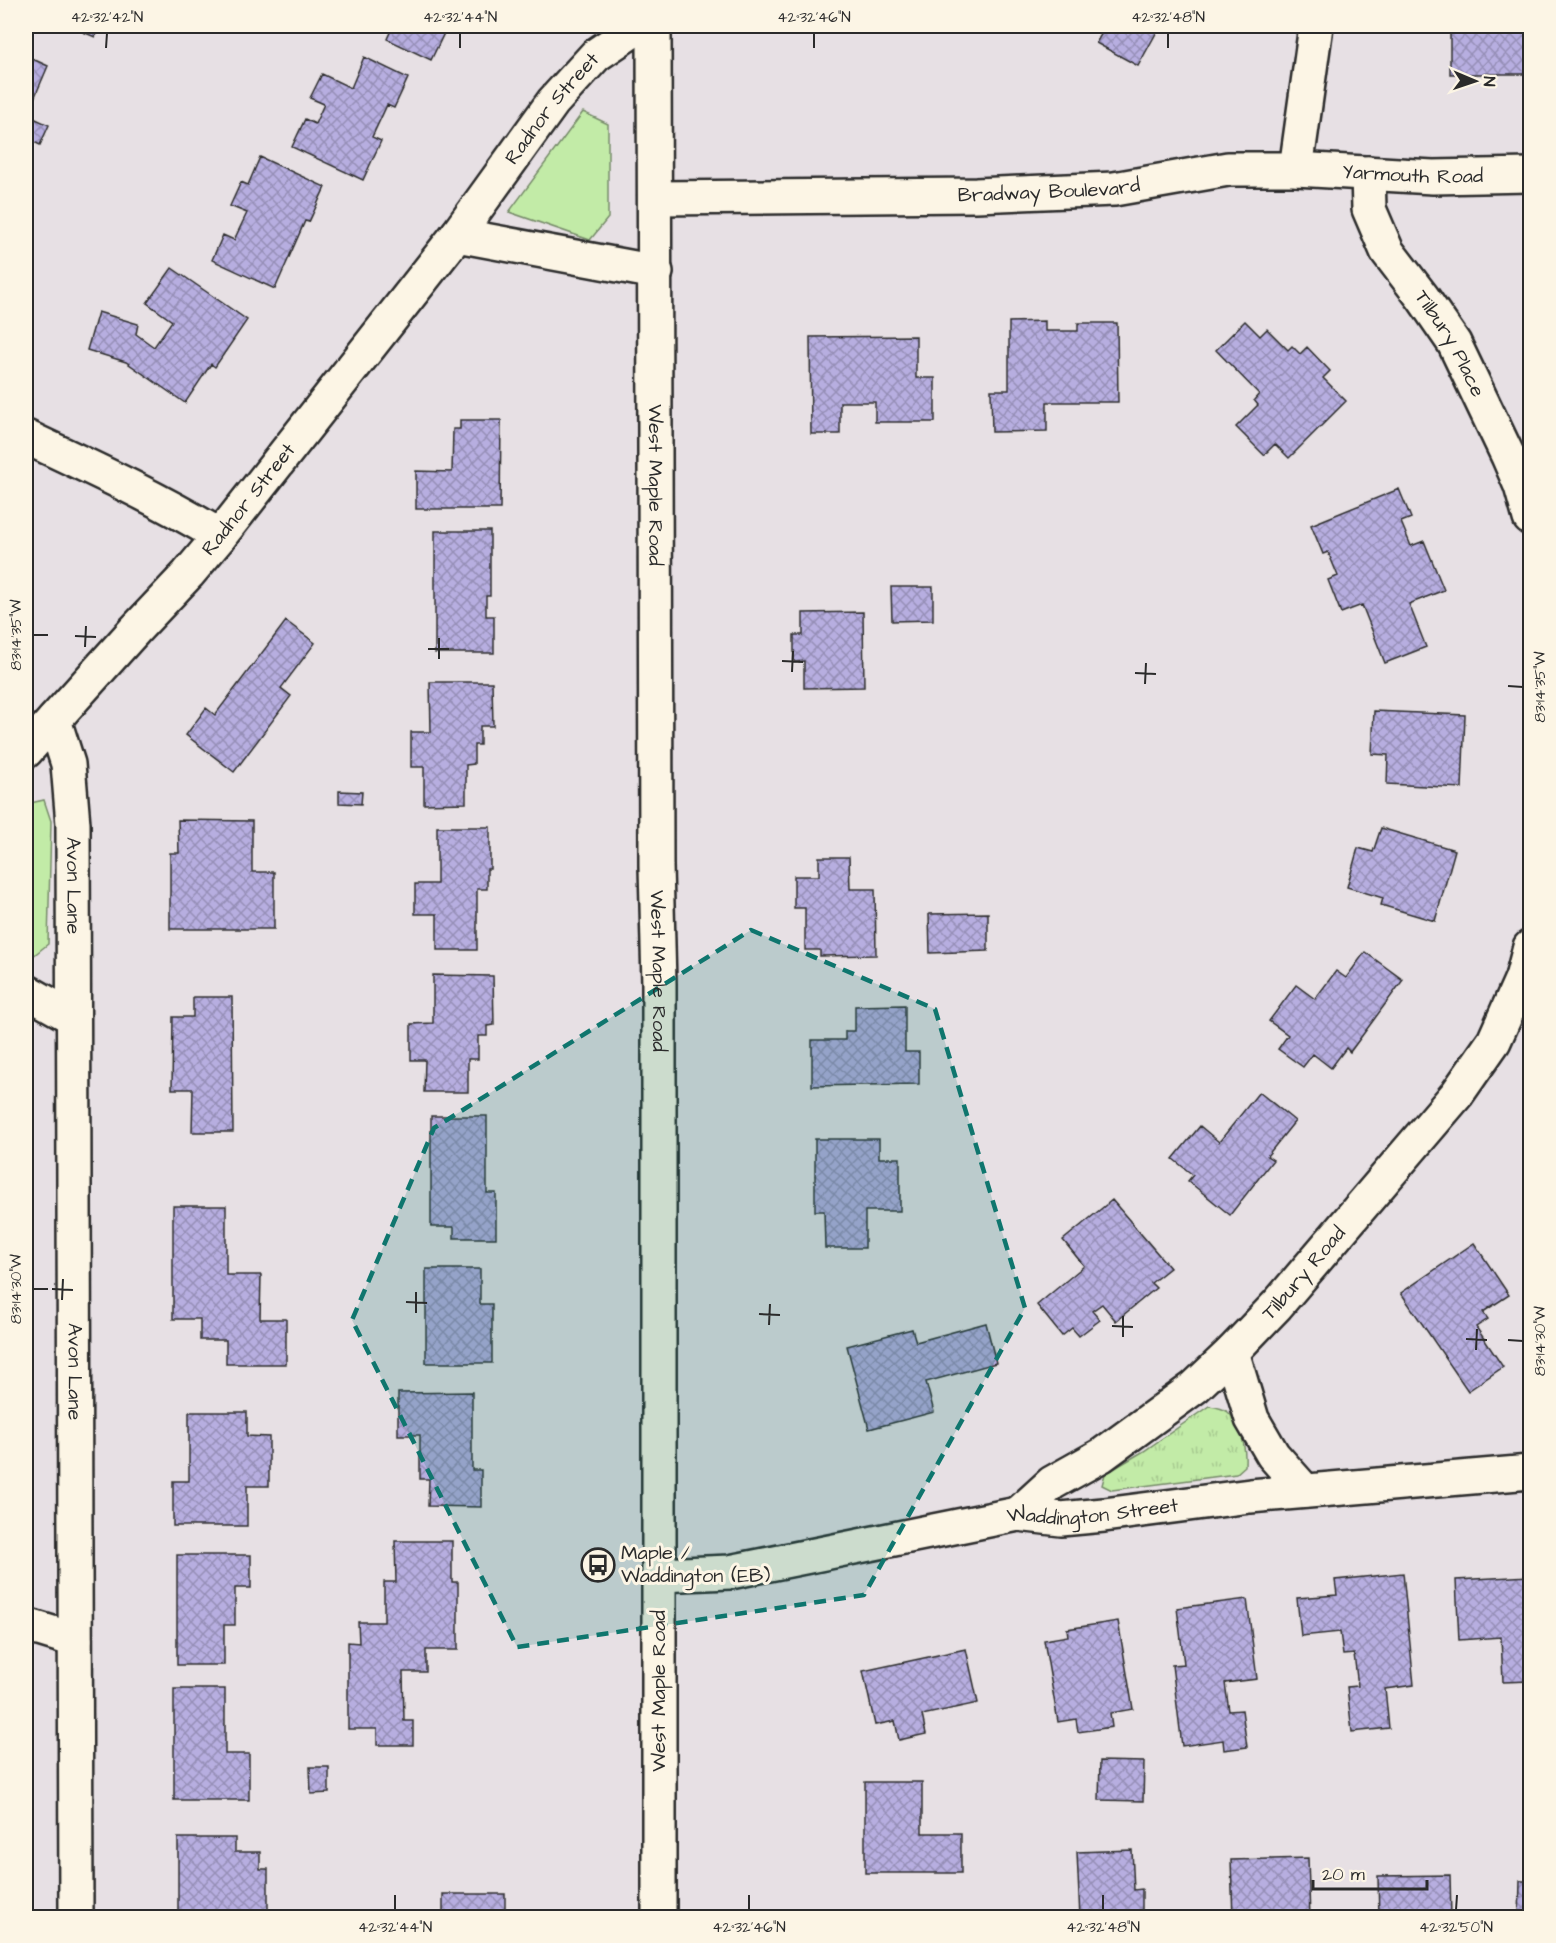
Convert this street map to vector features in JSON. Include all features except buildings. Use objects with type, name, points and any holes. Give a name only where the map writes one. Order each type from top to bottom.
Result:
[{"type":"street","name":"Radnor Street","points":[[26,751],[220,537],[457,235],[553,102],[596,55],[639,26]]},
{"type":"street","name":"West Maple Road","points":[[654,26],[656,866],[659,984],[659,1917]]},
{"type":"street","points":[[1296,169],[1316,26]]},
{"type":"street","name":"Bradway Boulevard","points":[[656,198],[976,195],[1114,189],[1228,169],[1296,169]]},
{"type":"street","name":"Yarmouth Road","points":[[1296,169],[1433,177],[1530,176]]},
{"type":"street","name":"Tilbury Place","points":[[1368,174],[1369,209],[1387,251],[1454,343],[1508,456],[1521,486],[1530,518]]},
{"type":"street","points":[[457,235],[656,273]]},
{"type":"street","points":[[26,437],[134,487],[220,537]]},
{"type":"street","name":"Avon Lane","points":[[54,720],[68,764],[73,824],[76,1917]]},
{"type":"street","name":"Tilbury Road","points":[[1018,1514],[1052,1483],[1102,1455],[1195,1387],[1232,1352],[1306,1273],[1457,1094],[1494,1041],[1528,967]]},
{"type":"street","points":[[26,991],[72,1017]]},
{"type":"street","points":[[1232,1352],[1252,1419],[1273,1455],[1305,1491]]},
{"type":"street","name":"Waddington Street","points":[[659,1575],[730,1572],[1018,1514],[1061,1519],[1305,1491],[1530,1472]]},
{"type":"street","points":[[26,1625],[75,1640]]},
{"type":"highlighted area","points":[[751,930],[935,1009],[1025,1308],[864,1595],[517,1647],[352,1320],[434,1128]]},
{"type":"green space","points":[[583,112],[608,124],[608,218],[590,240],[509,212]]},
{"type":"green space","points":[[44,800],[51,821],[48,944],[27,961],[26,804]]},
{"type":"green space","points":[[1209,1406],[1228,1412],[1240,1430],[1245,1452],[1245,1466],[1236,1474],[1112,1490],[1102,1485],[1105,1474],[1144,1451]]},
{"type":"place","name":"Maple / Waddington (EB)","points":[[598,1565]]}]
